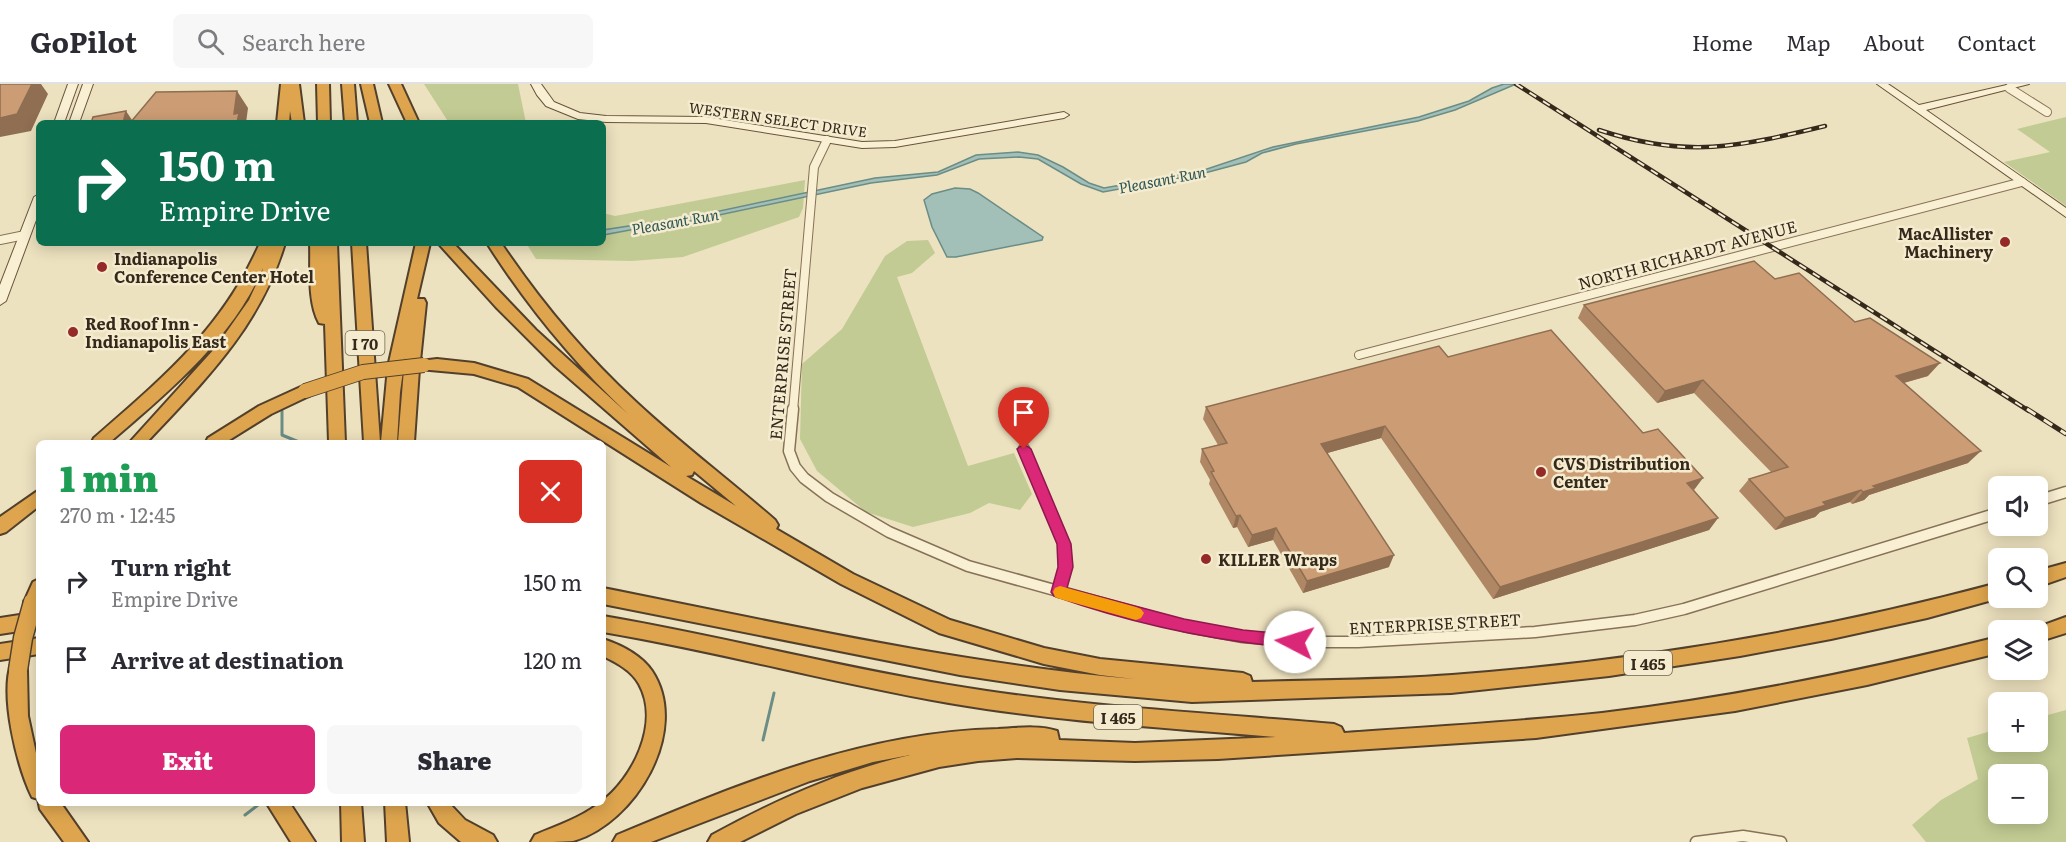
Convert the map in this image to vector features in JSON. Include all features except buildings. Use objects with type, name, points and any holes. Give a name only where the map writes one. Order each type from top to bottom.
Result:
[{"type":"highway","points":[[284,120],[290,85]]},
{"type":"highway","points":[[290,85],[297,120]]},
{"type":"highway","points":[[323,85],[324,120]]},
{"type":"highway","points":[[348,85],[351,120]]},
{"type":"highway","points":[[367,85],[375,120]]},
{"type":"highway","points":[[396,86],[412,120]]},
{"type":"highway","points":[[396,86],[420,120]]},
{"type":"highway","points":[[102,440],[168,381],[206,342],[241,296],[266,246]]},
{"type":"highway","points":[[140,440],[215,358],[237,329],[265,282],[277,246]]},
{"type":"highway","points":[[317,246],[320,299],[334,364]]},
{"type":"highway","name":"I 70","points":[[330,246],[337,440]]},
{"type":"highway","name":"I 70","points":[[359,246],[372,440]]},
{"type":"highway","points":[[389,440],[390,409],[397,359],[423,246]]},
{"type":"highway","points":[[406,440],[413,344],[424,246]]},
{"type":"highway","points":[[496,246],[549,319],[599,376],[652,427],[747,504],[792,545]]},
{"type":"highway","points":[[448,247],[575,377],[627,423],[715,492],[741,517]]},
{"type":"highway","points":[[217,440],[265,410],[304,391],[363,372],[424,365],[471,367],[490,371],[523,383],[707,498],[792,545],[847,579],[911,612],[989,642],[1044,656],[1100,667],[1291,688]]},
{"type":"highway","points":[[0,527],[36,499]]},
{"type":"highway","points":[[2048,576],[2066,570]]},
{"type":"highway","name":"I 465","points":[[606,597],[1001,673],[1192,693],[1451,684],[1637,664],[1831,631],[1988,593]]},
{"type":"highway","points":[[0,626],[36,604]]},
{"type":"highway","points":[[36,606],[23,638],[18,670],[18,724],[26,761],[36,783]]},
{"type":"highway","name":"I 465","points":[[606,625],[911,687],[1021,706],[1117,717],[1248,725],[1388,738],[1526,729],[1693,708],[1835,684],[1988,647]]},
{"type":"highway","points":[[2048,631],[2066,625]]},
{"type":"highway","points":[[0,652],[36,646]]},
{"type":"highway","points":[[542,842],[575,831],[612,807],[639,775],[652,749],[657,713],[650,686],[642,673],[629,660],[606,648]]},
{"type":"highway","points":[[624,842],[826,766],[874,753],[936,741],[1016,737],[1249,747]]},
{"type":"highway","points":[[719,842],[779,811],[851,782],[905,766],[953,756],[1016,749],[1134,752],[1388,738]]},
{"type":"highway","points":[[50,806],[77,842]]},
{"type":"highway","points":[[279,806],[304,842]]},
{"type":"highway","points":[[351,806],[353,842]]},
{"type":"highway","points":[[395,806],[398,842]]},
{"type":"highway","points":[[439,806],[445,815],[463,832],[486,842]]},
{"type":"street","name":"WESTERN SELECT DRIVE","points":[[536,84],[542,97],[550,104],[578,116],[606,120],[706,120],[862,145],[888,145],[1064,115]]},
{"type":"street","points":[[1882,84],[2066,213]]},
{"type":"street","points":[[1917,109],[2024,84]]},
{"type":"street","points":[[75,120],[87,86]]},
{"type":"street","points":[[60,120],[72,87]]},
{"type":"street","points":[[2009,87],[2047,112]]},
{"type":"street","name":"ENTERPRISE STREET","points":[[826,140],[815,162],[789,452],[795,467],[804,478],[829,497],[909,542],[976,569],[1184,626],[1273,640],[1358,642],[1560,631],[1675,612],[1988,516]]},
{"type":"street","name":"NORTH RICHARDT AVENUE","points":[[1359,355],[2022,182]]},
{"type":"street","points":[[0,301],[36,205]]},
{"type":"street","points":[[0,240],[25,236]]},
{"type":"street","points":[[1024,449],[1064,544],[1066,567],[1059,592]]},
{"type":"street","points":[[2048,498],[2066,492]]},
{"type":"street","points":[[1696,842],[1743,836],[1780,842]]},
{"type":"green space","points":[[424,84],[518,84],[525,120],[447,120]]},
{"type":"green space","points":[[2066,117],[2066,206],[2004,162],[2050,152],[2017,129]]},
{"type":"green space","points":[[805,180],[803,208],[799,217],[683,257],[632,261],[536,259],[528,246],[606,246],[606,214],[615,216]]},
{"type":"green space","points":[[928,240],[935,253],[912,273],[897,277],[968,466],[1014,453],[1032,494],[1020,510],[989,503],[970,513],[913,527],[866,512],[817,471],[800,439],[802,364],[842,329],[885,256],[907,241]]},
{"type":"green space","points":[[2066,710],[2066,842],[1926,842],[1912,825],[1941,800],[1978,779],[1967,738],[1988,732],[1988,752],[2048,752],[2048,715]]},
{"type":"water","name":"Pleasant Run","points":[[1504,84],[1516,84],[1455,110],[1418,121],[1296,144],[1262,153],[1246,162],[1201,174],[1103,192],[1081,184],[1038,159],[1019,157],[979,159],[937,175],[871,183],[653,229],[646,227],[606,234],[606,230],[701,215],[875,178],[938,172],[976,155],[1018,152],[1038,155],[1089,183],[1104,188],[1201,171],[1273,147],[1419,117],[1469,101]]},
{"type":"water","points":[[955,188],[970,189],[978,193],[1043,237],[1042,240],[947,257],[932,227],[924,200],[932,194]]},
{"type":"waterway","points":[[282,411],[282,435],[294,440]]},
{"type":"waterway","points":[[763,740],[774,693]]},
{"type":"waterway","points":[[245,815],[257,806]]},
{"type":"railway","points":[[1516,84],[2029,411]]},
{"type":"railway","points":[[1599,130],[1659,145],[1712,147],[1765,140],[1825,126]]},
{"type":"railway","points":[[2027,409],[2066,434]]},
{"type":"slow traffic","points":[[1060,592],[1136,613]]},
{"type":"place","name":"MacAllister Machinery","points":[[2005,242]]},
{"type":"place","name":"Indianapolis Conference Center Hotel","points":[[102,267]]},
{"type":"place","name":"Red Roof Inn - Indianapolis East","points":[[73,332]]},
{"type":"place","name":"CVS Distribution Center","points":[[1541,472]]},
{"type":"place","name":"KILLER Wraps","points":[[1206,559]]},
{"type":"route","points":[[1024,449],[1064,544],[1066,567],[1059,592],[1169,623],[1243,637],[1295,642]]}]
